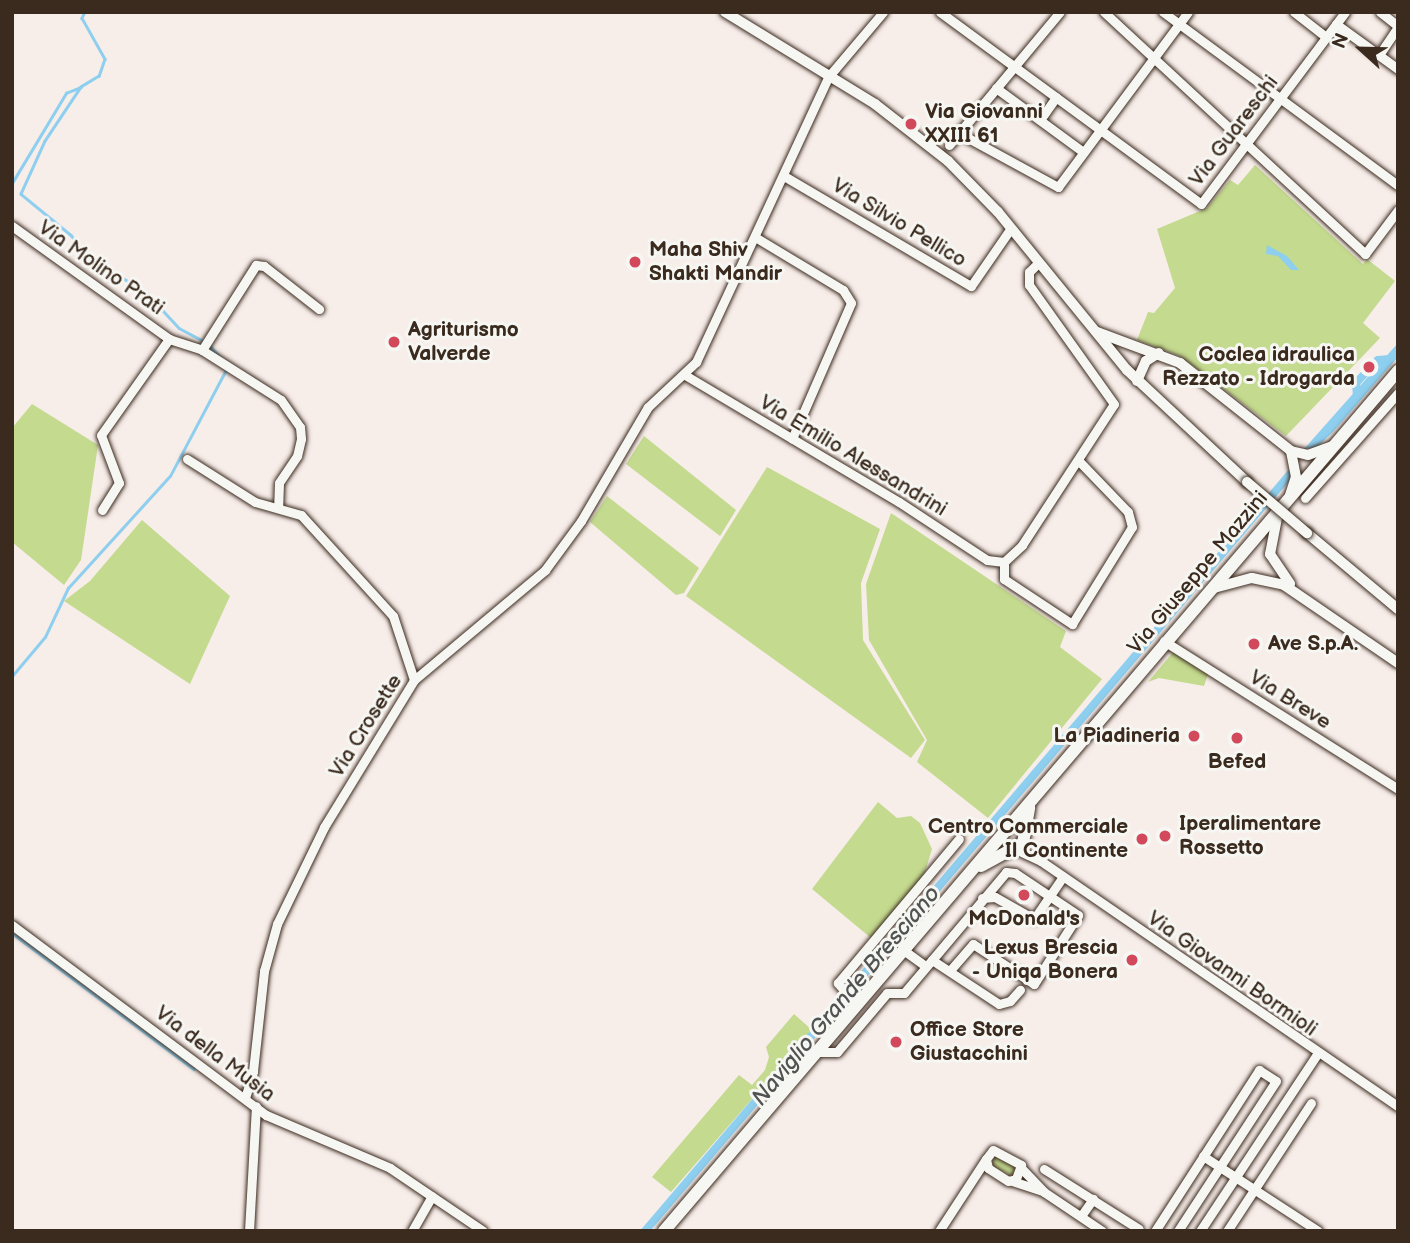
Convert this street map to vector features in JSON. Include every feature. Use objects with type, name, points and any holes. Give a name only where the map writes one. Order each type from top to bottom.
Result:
[{"type":"main road","name":"Via Giuseppe Mazzini","points":[[938,907],[1030,804],[1164,641],[1286,499],[1395,378]]},
{"type":"main road","name":"Via Giuseppe Mazzini","points":[[1024,834],[1030,804]]},
{"type":"main road","points":[[1005,830],[1024,834]]},
{"type":"main road","points":[[1005,830],[1011,848]]},
{"type":"main road","points":[[664,1231],[816,1052],[853,1001],[938,907],[987,860],[1011,848],[1024,834]]},
{"type":"street","points":[[725,12],[829,76],[948,161],[1011,228],[1137,382],[1247,482],[1398,609]]},
{"type":"street","name":"Via Crosette","points":[[245,1098],[253,1071],[264,971],[278,924],[324,827],[414,680],[545,570],[581,521],[648,407],[685,375],[704,346],[829,76],[883,12]]},
{"type":"street","name":"Via Guareschi","points":[[940,12],[1201,204],[1345,12]]},
{"type":"street","points":[[934,149],[949,145],[1016,68],[1060,12]]},
{"type":"street","points":[[1104,12],[1364,254],[1398,210]]},
{"type":"street","points":[[1163,12],[1398,184]]},
{"type":"street","points":[[959,133],[1054,188],[1188,12]]},
{"type":"street","points":[[1294,12],[1326,37]]},
{"type":"street","points":[[1379,55],[1398,26],[1380,12]]},
{"type":"street","points":[[1336,24],[1398,69]]},
{"type":"street","points":[[996,88],[1083,152]]},
{"type":"street","points":[[1040,120],[1056,97]]},
{"type":"street","points":[[948,161],[949,145]]},
{"type":"street","name":"Via Silvio Pellico","points":[[784,176],[971,286],[1011,228]]},
{"type":"street","name":"Via Molino Prati","points":[[12,226],[169,339],[202,349],[281,400],[300,427],[297,456],[279,483],[278,506]]},
{"type":"street","points":[[755,237],[843,290],[851,303],[792,439]]},
{"type":"street","points":[[1039,262],[1029,272],[1029,285],[1114,400],[1079,461],[1022,545],[1004,562],[1004,579],[1072,624],[1132,527],[1128,512],[1079,461]]},
{"type":"street","points":[[202,349],[256,265],[264,266],[319,309]]},
{"type":"street","points":[[1091,329],[1159,353],[1215,388],[1291,451],[1308,454],[1332,446]]},
{"type":"street","name":"Via Molino Prati","points":[[102,510],[118,483],[101,435],[169,339]]},
{"type":"street","points":[[1137,382],[1142,366],[1159,353]]},
{"type":"street","name":"Via Emilio Alessandrini","points":[[685,375],[987,560],[1004,562]]},
{"type":"street","points":[[1305,498],[1398,393]]},
{"type":"street","points":[[1291,451],[1296,477],[1272,531],[1270,554],[1277,569],[1296,591],[1393,657]]},
{"type":"street","points":[[187,459],[255,502],[278,506],[301,515],[393,616],[414,680]]},
{"type":"street","points":[[1203,596],[1221,584],[1252,578],[1296,591]]},
{"type":"street","name":"Via Breve","points":[[1164,641],[1398,789]]},
{"type":"street","points":[[1024,834],[1041,861]]},
{"type":"street","points":[[853,1001],[841,989],[839,981],[959,839]]},
{"type":"street","points":[[1011,848],[1041,861]]},
{"type":"street","name":"Via Giovanni Bormioli","points":[[1041,861],[1317,1054],[1200,1231]]},
{"type":"street","points":[[816,1052],[837,1052],[887,993],[904,993],[996,882],[1012,872],[1079,918],[1036,983],[1030,984],[975,944],[950,970]]},
{"type":"street","points":[[982,898],[995,897],[1032,919],[1062,878]]},
{"type":"street","points":[[995,897],[996,882]]},
{"type":"street","name":"Via della Musia","points":[[12,925],[276,1120],[390,1168],[483,1231]]},
{"type":"street","points":[[902,949],[928,963],[950,970],[999,1004],[1010,1001],[1020,990]]},
{"type":"street","points":[[1317,1054],[1398,1106]]},
{"type":"street","points":[[1155,1231],[1259,1070],[1276,1081],[1178,1231]]},
{"type":"street","points":[[1227,1231],[1311,1103]]},
{"type":"street","points":[[249,1231],[256,1106]]},
{"type":"street","points":[[939,1231],[977,1173],[987,1163],[991,1152],[1000,1150],[1044,1192],[1102,1231]]},
{"type":"street","points":[[1203,1156],[1318,1231]]},
{"type":"street","points":[[987,1163],[1012,1181],[1044,1192]]},
{"type":"street","points":[[1012,1181],[1022,1169]]},
{"type":"street","points":[[1044,1169],[1139,1229]]},
{"type":"street","points":[[412,1231],[432,1196]]},
{"type":"street","points":[[1081,1216],[1093,1199]]},
{"type":"green space","points":[[1255,165],[1363,264],[1367,259],[1395,281],[1363,323],[1380,338],[1286,436],[1180,356],[1137,340],[1148,312],[1154,313],[1175,288],[1157,229],[1207,208],[1230,180],[1238,185]]},
{"type":"green space","points":[[32,404],[98,445],[81,560],[64,585],[12,542],[12,428]]},
{"type":"green space","points":[[644,436],[736,510],[720,536],[626,464]]},
{"type":"green space","points":[[767,467],[880,529],[861,583],[863,640],[925,740],[911,758],[686,596]]},
{"type":"green space","points":[[607,496],[699,568],[684,593],[676,595],[590,522]]},
{"type":"green space","points":[[891,513],[1066,631],[1060,647],[1102,679],[988,818],[917,762],[927,740],[869,640],[866,584]]},
{"type":"green space","points":[[142,520],[230,596],[190,684],[64,601],[90,581]]},
{"type":"green space","points":[[1174,651],[1208,674],[1204,686],[1159,678],[1148,682]]},
{"type":"green space","points":[[878,802],[897,818],[911,816],[920,823],[932,849],[924,875],[871,938],[812,889]]},
{"type":"green space","points":[[794,1014],[812,1030],[671,1192],[652,1177],[739,1075],[752,1085],[765,1070],[769,1057],[766,1047]]},
{"type":"green space","points":[[995,1155],[1017,1167],[1013,1176],[992,1166]]},
{"type":"water","points":[[1267,245],[1287,256],[1299,270],[1291,270],[1278,256],[1266,254]]},
{"type":"water","points":[[1398,343],[1398,357],[1333,432],[1317,447],[1304,449]]},
{"type":"waterway","points":[[85,12],[82,18],[105,59],[99,76],[81,87],[45,141],[21,194],[71,235],[86,255],[139,288]]},
{"type":"waterway","points":[[12,183],[66,93],[81,87]]},
{"type":"waterway","points":[[145,291],[179,328],[209,344],[220,357]]},
{"type":"waterway","points":[[1357,397],[1356,383],[1378,360],[1390,359]]},
{"type":"waterway","points":[[12,676],[45,637],[68,588],[170,476],[227,368]]},
{"type":"waterway","name":"Naviglio Grande Bresciano","points":[[645,1231],[1291,473]]},
{"type":"waterway","points":[[12,933],[194,1069]]},
{"type":"place","name":"Via Giovanni XXIII 61","points":[[911,124]]},
{"type":"place","name":"Maha Shiv Shakti Mandir","points":[[635,262]]},
{"type":"place","name":"Agriturismo Valverde","points":[[394,342]]},
{"type":"place","name":"Coclea idraulica Rezzato - Idrogarda","points":[[1369,367]]},
{"type":"place","name":"Ave S.p.A.","points":[[1254,644]]},
{"type":"place","name":"La Piadineria","points":[[1194,736]]},
{"type":"place","name":"Befed","points":[[1237,738]]},
{"type":"place","name":"Iperalimentare Rossetto","points":[[1165,836]]},
{"type":"place","name":"Centro Commerciale Il Continente","points":[[1142,839]]},
{"type":"place","name":"McDonald's","points":[[1024,895]]},
{"type":"place","name":"Lexus Brescia - Uniqa Bonera","points":[[1132,960]]},
{"type":"place","name":"Office Store Giustacchini","points":[[896,1042]]}]
